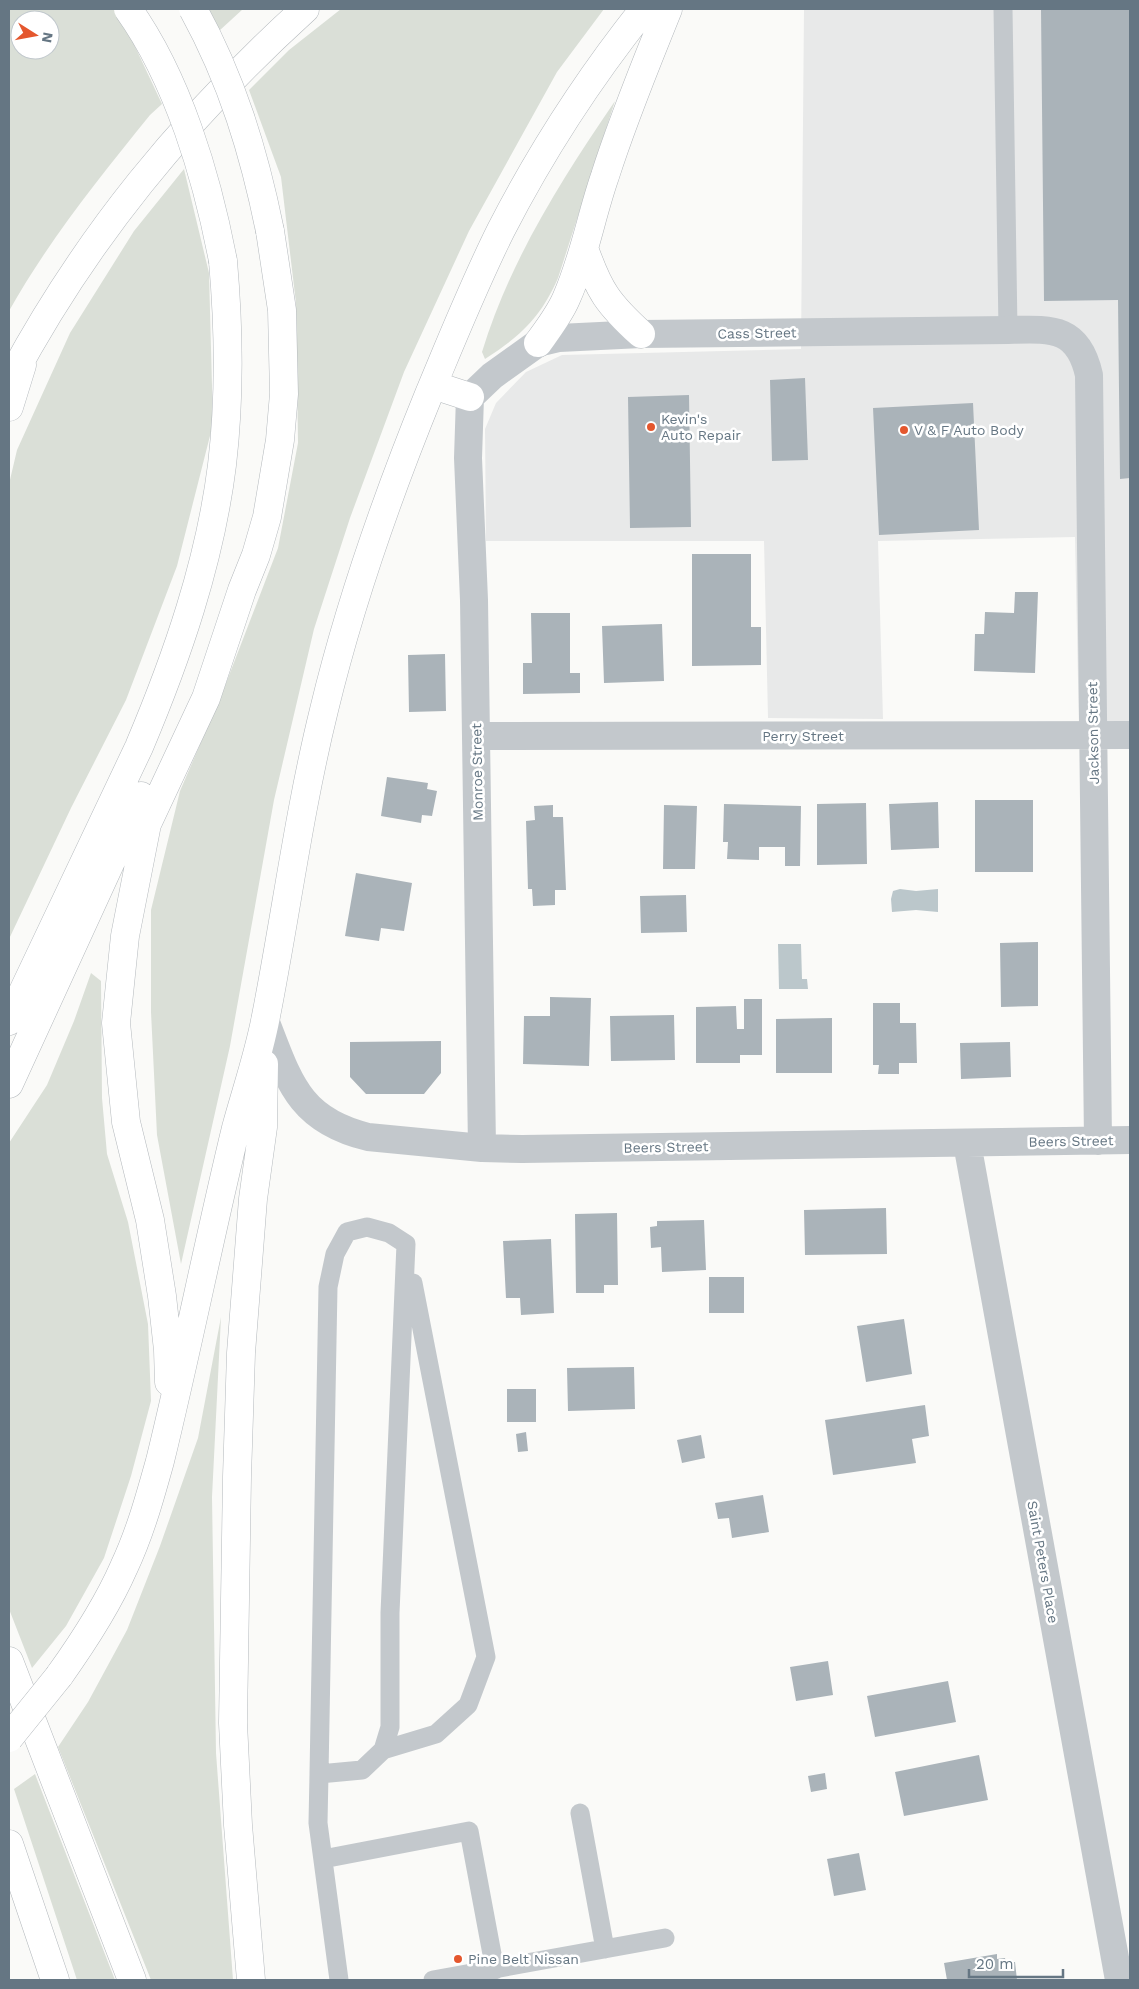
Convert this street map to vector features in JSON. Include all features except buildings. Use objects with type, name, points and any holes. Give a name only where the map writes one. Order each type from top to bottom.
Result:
[{"type":"highway","points":[[9,1021],[139,747],[168,673],[194,596],[214,511],[222,466],[228,380],[223,261],[209,195],[189,131],[156,55],[128,9]]},
{"type":"highway","points":[[170,1418],[168,1350],[162,1296],[150,1220],[126,1122],[116,1023],[125,936],[147,824],[206,698],[242,590],[256,555],[267,517],[279,449],[284,394],[282,310],[270,232],[252,149],[220,62],[193,9]]},
{"type":"highway","points":[[9,382],[28,347],[86,253],[154,164],[237,72],[305,9]]},
{"type":"highway","points":[[9,1738],[59,1676],[94,1625],[125,1566],[149,1500],[170,1418],[237,1127],[265,1020],[300,820],[322,718],[354,598],[378,528],[433,385],[475,284],[502,229],[529,179],[587,84],[644,9]]},
{"type":"highway","points":[[538,343],[566,300],[584,248],[604,176],[668,9]]},
{"type":"highway","points":[[584,248],[600,290],[610,304],[641,334]]},
{"type":"highway","points":[[9,407],[28,347]]},
{"type":"highway","points":[[433,385],[470,397]]},
{"type":"highway","points":[[9,1084],[190,690],[242,590]]},
{"type":"highway","points":[[251,1980],[238,1825],[232,1723],[237,1477],[242,1353],[253,1200],[263,1126],[265,1020]]},
{"type":"highway","points":[[9,1661],[132,1980]]},
{"type":"highway","points":[[9,1844],[54,1980]]},
{"type":"street","name":"Cass Street","points":[[470,397],[492,376],[538,343],[558,338],[641,334],[1042,329],[1064,335]]},
{"type":"street","name":"Jackson Street","points":[[1064,335],[1081,350],[1089,375],[1098,1141]]},
{"type":"street","name":"Monroe Street","points":[[470,397],[468,458],[474,600],[482,1148]]},
{"type":"street","name":"Perry Street","points":[[476,736],[1130,735]]},
{"type":"street","name":"Beers Street","points":[[265,1020],[294,1090],[304,1103],[333,1126],[350,1133],[368,1137],[482,1148],[522,1149],[1130,1140]]},
{"type":"street","name":"Saint Peters Place","points":[[967,1143],[1119,1980]]},
{"type":"lane","points":[[1002,9],[1008,330]]},
{"type":"lane","points":[[339,1980],[318,1823],[328,1288],[335,1254],[347,1232],[367,1227],[389,1233],[406,1244],[390,1613],[390,1727],[383,1750]]},
{"type":"lane","points":[[318,1774],[362,1770],[383,1750],[436,1734],[468,1705],[486,1657],[406,1250]]},
{"type":"lane","points":[[580,1813],[605,1949]]},
{"type":"lane","points":[[323,1859],[468,1831],[495,1970]]},
{"type":"lane","points":[[432,1980],[665,1938]]},
{"type":"shaded area","points":[[9,9],[114,9],[123,21],[162,104],[150,115],[75,210],[24,285],[9,311]]},
{"type":"shaded area","points":[[206,9],[243,9],[219,31]]},
{"type":"shaded area","points":[[341,9],[604,9],[557,72],[469,231],[404,372],[350,518],[314,629],[274,800],[230,1046],[181,1264],[157,1135],[151,1012],[151,910],[180,791],[223,691],[278,548],[298,443],[296,303],[281,177],[249,90],[289,50]]},
{"type":"shaded area","points":[[804,9],[1130,9],[1130,730],[1079,729],[1075,537],[878,541],[883,719],[768,718],[764,541],[486,541],[485,429],[496,403],[526,372],[562,355],[801,349]]},
{"type":"shaded area","points":[[615,101],[558,278],[551,292],[529,324],[509,342],[485,359],[482,352],[507,285],[522,253],[557,190]]},
{"type":"shaded area","points":[[184,169],[209,273],[213,424],[177,566],[126,700],[71,808],[9,939],[9,484],[17,450],[70,333],[134,231]]},
{"type":"shaded area","points":[[900,889],[916,891],[938,889],[938,912],[916,910],[892,912],[891,899],[893,891]]},
{"type":"shaded area","points":[[778,944],[801,944],[802,979],[807,979],[808,989],[779,989]]},
{"type":"shaded area","points":[[91,973],[101,981],[102,1098],[107,1154],[128,1222],[148,1324],[151,1401],[131,1476],[104,1558],[66,1626],[32,1668],[9,1609],[9,1143],[47,1085],[74,1021]]},
{"type":"shaded area","points":[[221,1317],[212,1497],[216,1753],[233,1980],[151,1980],[58,1747],[88,1702],[127,1630],[160,1546],[198,1438]]},
{"type":"shaded area","points":[[35,1774],[115,1980],[77,1980],[14,1789]]},
{"type":"place","name":"Kevin's Auto Repair","points":[[651,427]]},
{"type":"place","name":"V & F Auto Body","points":[[904,430]]},
{"type":"place","name":"Pine Belt Nissan","points":[[458,1959]]}]
